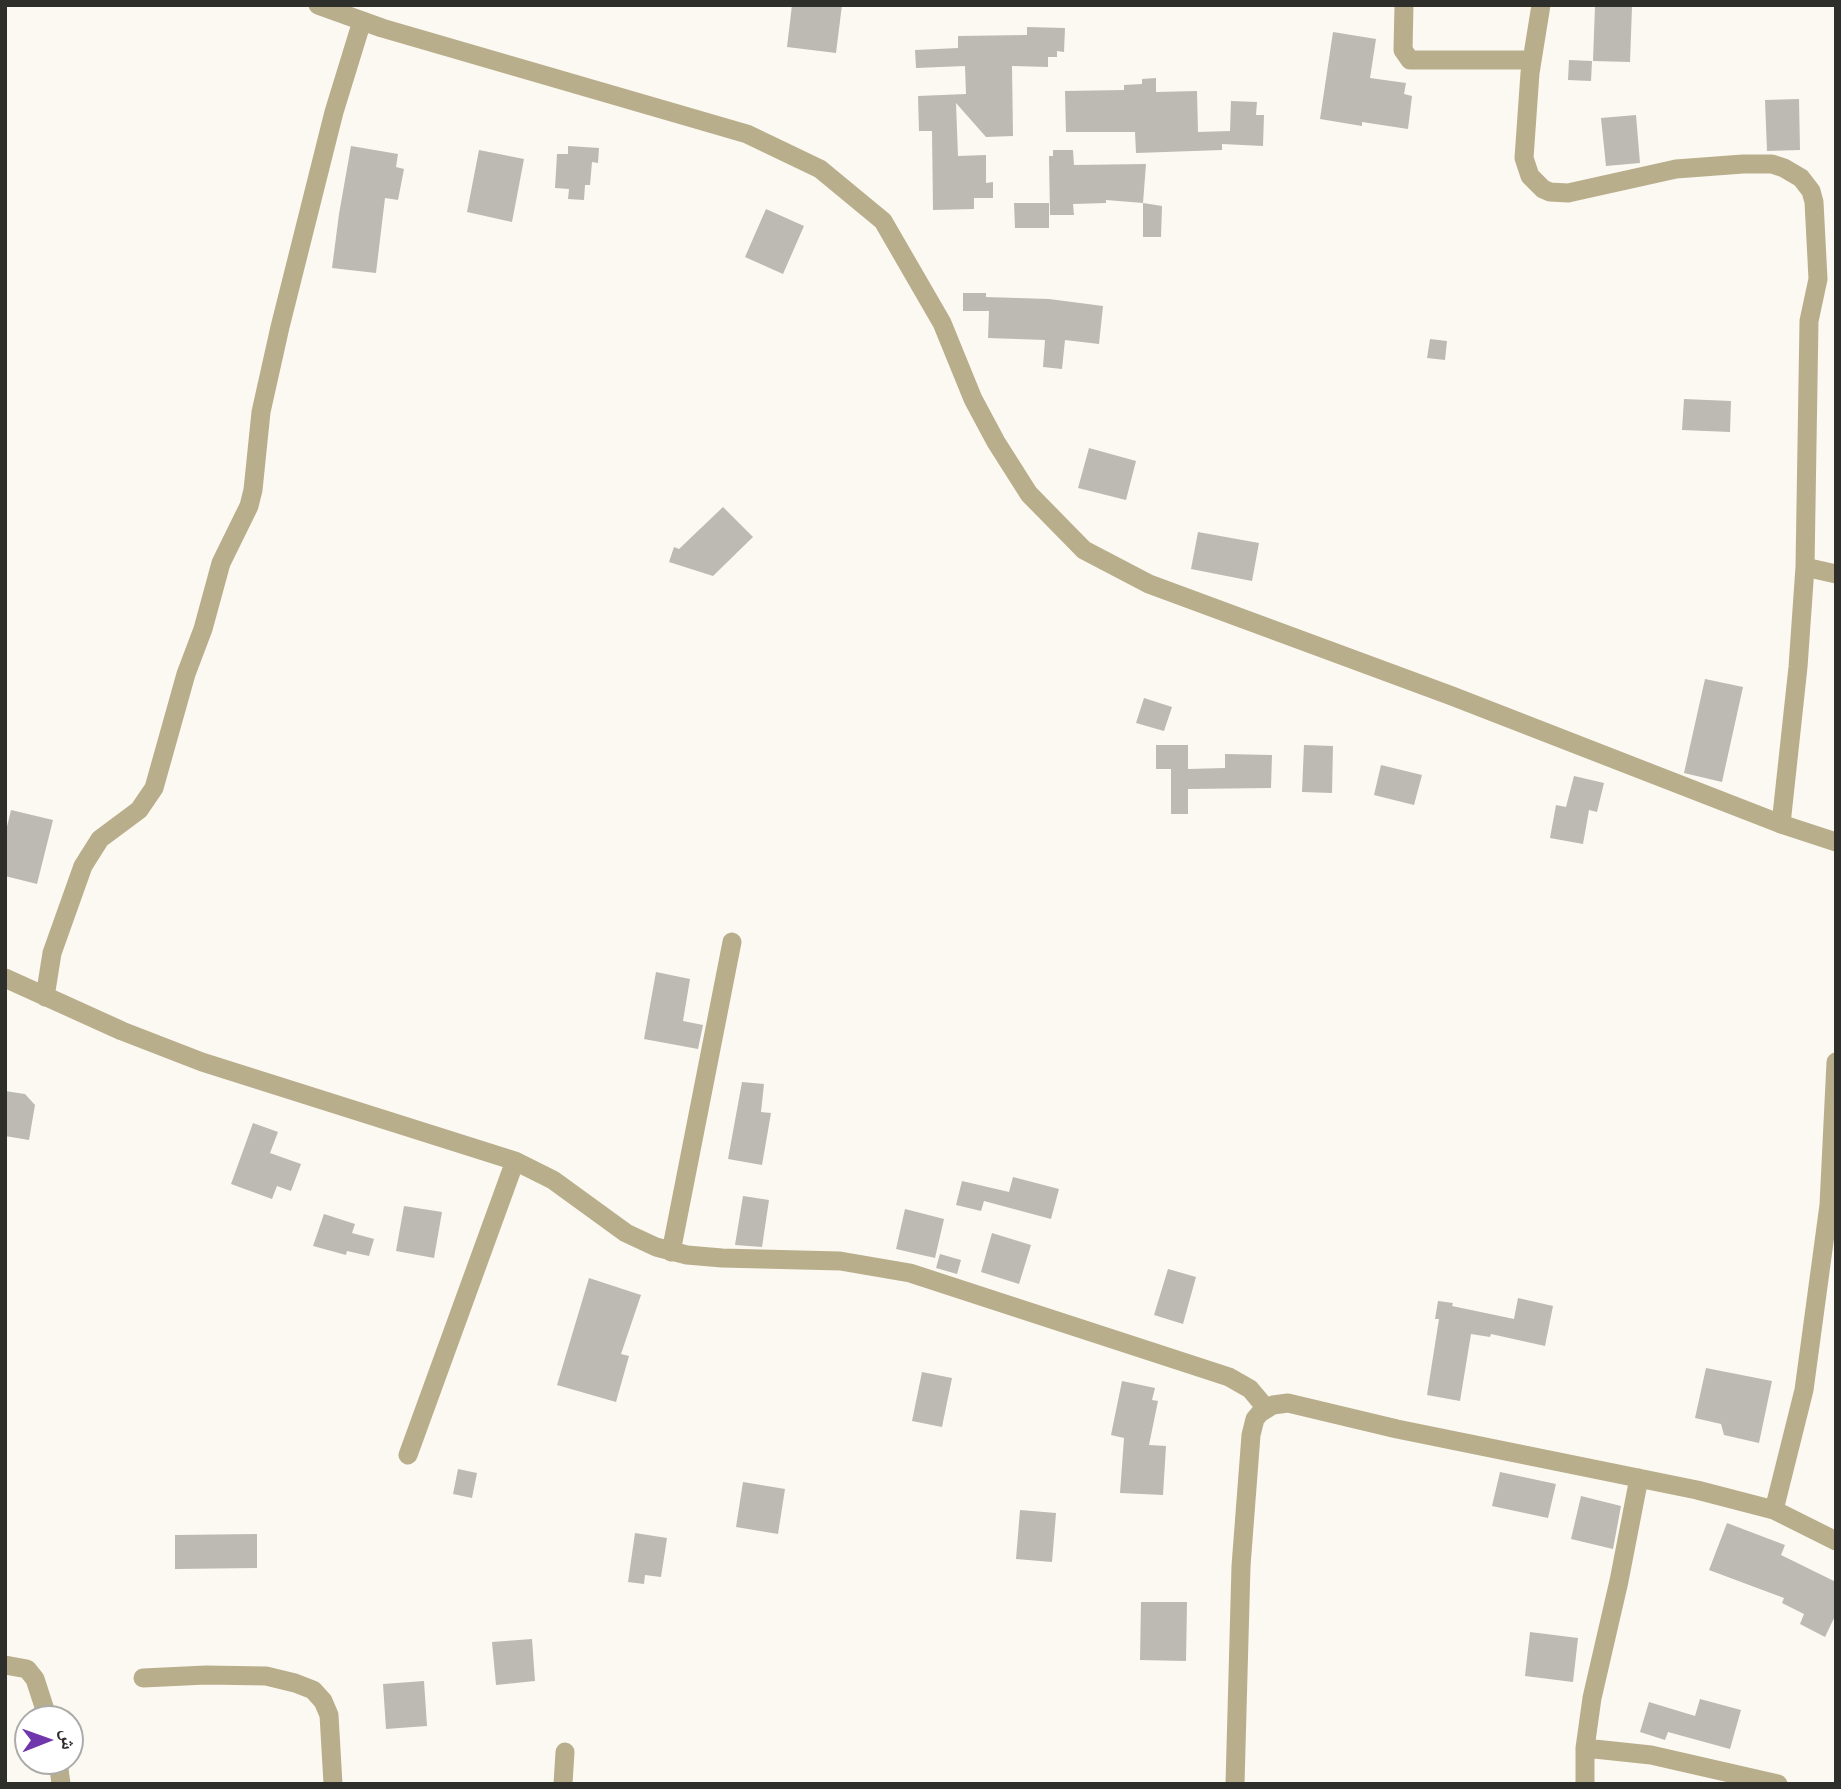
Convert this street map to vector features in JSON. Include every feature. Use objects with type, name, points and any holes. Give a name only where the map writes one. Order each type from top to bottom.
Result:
[{"type":"street","points":[[318,5],[362,21],[737,131],[779,147],[820,169],[883,221],[942,323],[973,398],[996,442],[1029,494],[1084,550],[1149,584],[1452,696],[1781,824],[1836,842]]},
{"type":"street","points":[[1404,5],[1403,50],[1410,60],[1532,60]]},
{"type":"street","points":[[1541,5],[1532,60],[1524,158],[1530,176],[1543,189],[1567,193],[1676,169],[1772,164],[1801,178],[1811,191],[1815,213],[1818,279],[1809,321],[1805,568],[1781,824]]},
{"type":"street","points":[[45,997],[52,953],[83,866],[100,839],[139,810],[154,789],[221,562],[248,506],[253,490],[261,412],[280,327],[334,112],[362,21]]},
{"type":"street","points":[[1805,568],[1836,574]]},
{"type":"street","points":[[671,1252],[732,942]]},
{"type":"street","points":[[5,978],[122,1031],[202,1062],[515,1161],[553,1180],[626,1233],[671,1252],[722,1258],[840,1261],[910,1273],[1229,1377],[1250,1389],[1266,1408]]},
{"type":"street","points":[[1774,1510],[1808,1364],[1829,1205],[1836,1062]]},
{"type":"street","points":[[408,1455],[515,1161]]},
{"type":"street","points":[[1235,1784],[1241,1566],[1248,1462],[1252,1427],[1260,1413],[1273,1405],[1288,1403],[1398,1429],[1697,1490],[1774,1510],[1836,1541]]},
{"type":"street","points":[[1585,1784],[1592,1698],[1639,1478]]},
{"type":"street","points":[[5,1665],[27,1670],[36,1679],[44,1705]]},
{"type":"street","points":[[144,1678],[266,1676],[313,1690],[323,1701],[329,1715],[333,1784]]},
{"type":"street","points":[[1586,1748],[1651,1755],[1778,1784]]},
{"type":"street","points":[[564,1784],[565,1752]]},
{"type":"building","points":[[792,5],[842,5],[836,53],[787,47]]},
{"type":"building","points":[[1595,6],[1632,7],[1630,62],[1593,61]]},
{"type":"building","points":[[1027,27],[1065,28],[1064,52],[1057,51],[1057,57],[1048,57],[1048,67],[1012,66],[1013,136],[986,137],[956,103],[958,156],[986,155],[986,183],[993,182],[993,198],[974,198],[974,209],[933,210],[932,131],[919,131],[918,96],[966,94],[965,66],[916,68],[915,50],[958,48],[958,36],[1027,35]]},
{"type":"building","points":[[1333,32],[1376,39],[1370,78],[1406,83],[1404,94],[1412,96],[1408,129],[1362,122],[1362,126],[1320,119]]},
{"type":"building","points":[[1569,60],[1592,61],[1591,81],[1568,80]]},
{"type":"building","points":[[1156,78],[1156,92],[1197,91],[1198,132],[1230,131],[1231,101],[1257,102],[1256,115],[1264,115],[1263,146],[1222,144],[1222,150],[1136,153],[1135,132],[1066,132],[1065,91],[1124,90],[1124,85],[1142,84],[1142,79]]},
{"type":"building","points":[[1799,99],[1800,150],[1767,151],[1765,100]]},
{"type":"building","points":[[1636,115],[1640,163],[1606,166],[1601,118]]},
{"type":"building","points":[[351,146],[398,154],[396,167],[404,169],[398,200],[385,198],[376,273],[332,268]]},
{"type":"building","points":[[568,146],[599,148],[598,163],[592,162],[590,185],[585,185],[584,200],[568,199],[569,189],[555,188],[557,154],[568,154]]},
{"type":"building","points":[[479,150],[524,159],[512,222],[467,212]]},
{"type":"building","points":[[1053,150],[1073,150],[1074,165],[1146,164],[1143,203],[1106,200],[1106,203],[1073,204],[1074,215],[1050,215],[1049,156],[1053,156]]},
{"type":"building","points":[[1014,203],[1049,203],[1049,228],[1015,228]]},
{"type":"building","points":[[1143,203],[1162,206],[1161,237],[1143,237]]},
{"type":"building","points":[[766,209],[804,226],[783,274],[745,257]]},
{"type":"building","points":[[963,293],[986,293],[986,297],[1049,299],[1103,306],[1099,344],[1065,340],[1062,369],[1043,367],[1045,340],[988,338],[989,311],[963,311]]},
{"type":"building","points":[[1430,339],[1447,341],[1445,360],[1427,358]]},
{"type":"building","points":[[1684,399],[1731,401],[1730,432],[1682,430]]},
{"type":"building","points":[[1089,448],[1136,461],[1126,500],[1078,488]]},
{"type":"building","points":[[723,507],[753,537],[713,576],[669,562],[674,547],[679,549]]},
{"type":"building","points":[[1198,532],[1259,543],[1252,581],[1191,569]]},
{"type":"building","points":[[1705,679],[1743,687],[1722,782],[1684,773]]},
{"type":"building","points":[[1144,698],[1172,707],[1164,731],[1136,723]]},
{"type":"building","points":[[1156,745],[1188,745],[1188,769],[1225,768],[1225,754],[1272,755],[1271,788],[1188,789],[1188,814],[1171,814],[1171,769],[1156,769]]},
{"type":"building","points":[[1304,745],[1333,746],[1332,793],[1302,792]]},
{"type":"building","points":[[1381,765],[1422,775],[1414,805],[1374,795]]},
{"type":"building","points":[[1574,776],[1604,783],[1597,812],[1589,810],[1583,844],[1550,838],[1556,805],[1566,807]]},
{"type":"building","points":[[11,810],[53,820],[37,884],[5,876],[5,835]]},
{"type":"building","points":[[656,972],[690,979],[683,1021],[703,1025],[698,1049],[644,1039]]},
{"type":"building","points":[[742,1082],[764,1084],[761,1112],[771,1113],[762,1165],[728,1159]]},
{"type":"building","points":[[5,1091],[25,1094],[35,1105],[29,1140],[5,1136]]},
{"type":"building","points":[[253,1123],[278,1132],[270,1153],[301,1164],[291,1191],[277,1186],[272,1199],[231,1184]]},
{"type":"building","points":[[1013,1177],[1059,1189],[1051,1219],[984,1201],[981,1211],[956,1205],[962,1181],[1009,1192]]},
{"type":"building","points":[[743,1196],[769,1200],[762,1247],[735,1245]]},
{"type":"building","points":[[404,1206],[442,1212],[434,1258],[396,1251]]},
{"type":"building","points":[[905,1209],[944,1219],[935,1258],[896,1249]]},
{"type":"building","points":[[324,1214],[355,1224],[352,1233],[374,1239],[369,1256],[347,1251],[346,1255],[313,1246]]},
{"type":"building","points":[[992,1233],[1031,1245],[1019,1284],[981,1272]]},
{"type":"building","points":[[940,1254],[961,1260],[957,1274],[936,1268]]},
{"type":"building","points":[[1168,1269],[1196,1277],[1183,1324],[1154,1315]]},
{"type":"building","points":[[589,1278],[641,1295],[621,1354],[629,1356],[616,1402],[557,1385]]},
{"type":"building","points":[[1518,1298],[1553,1306],[1545,1346],[1491,1334],[1490,1337],[1471,1334],[1460,1401],[1427,1395],[1439,1319],[1435,1319],[1438,1301],[1514,1319]]},
{"type":"building","points":[[1706,1368],[1772,1381],[1759,1443],[1724,1435],[1721,1424],[1695,1418]]},
{"type":"building","points":[[922,1372],[952,1378],[942,1427],[912,1421]]},
{"type":"building","points":[[1122,1381],[1155,1388],[1152,1400],[1158,1401],[1149,1445],[1166,1446],[1163,1495],[1120,1493],[1124,1438],[1111,1435]]},
{"type":"building","points":[[458,1469],[477,1473],[472,1498],[453,1494]]},
{"type":"building","points":[[1500,1472],[1556,1484],[1548,1518],[1492,1506]]},
{"type":"building","points":[[743,1482],[785,1489],[778,1534],[736,1527]]},
{"type":"building","points":[[1581,1496],[1621,1506],[1613,1549],[1571,1539]]},
{"type":"building","points":[[1020,1510],[1056,1513],[1052,1562],[1016,1559]]},
{"type":"building","points":[[1727,1523],[1785,1545],[1781,1555],[1836,1582],[1836,1614],[1825,1637],[1800,1624],[1804,1614],[1782,1603],[1784,1598],[1709,1570]]},
{"type":"building","points":[[635,1533],[667,1538],[661,1577],[645,1575],[644,1584],[628,1582]]},
{"type":"building","points":[[257,1534],[257,1568],[175,1569],[175,1535]]},
{"type":"building","points":[[1141,1602],[1187,1602],[1186,1661],[1140,1660]]},
{"type":"building","points":[[1530,1632],[1578,1638],[1573,1682],[1525,1676]]},
{"type":"building","points":[[532,1639],[535,1681],[496,1685],[492,1642]]},
{"type":"building","points":[[424,1681],[427,1726],[386,1729],[383,1684]]},
{"type":"building","points":[[1700,1699],[1741,1710],[1730,1749],[1668,1732],[1665,1740],[1640,1732],[1649,1702],[1695,1716]]}]
